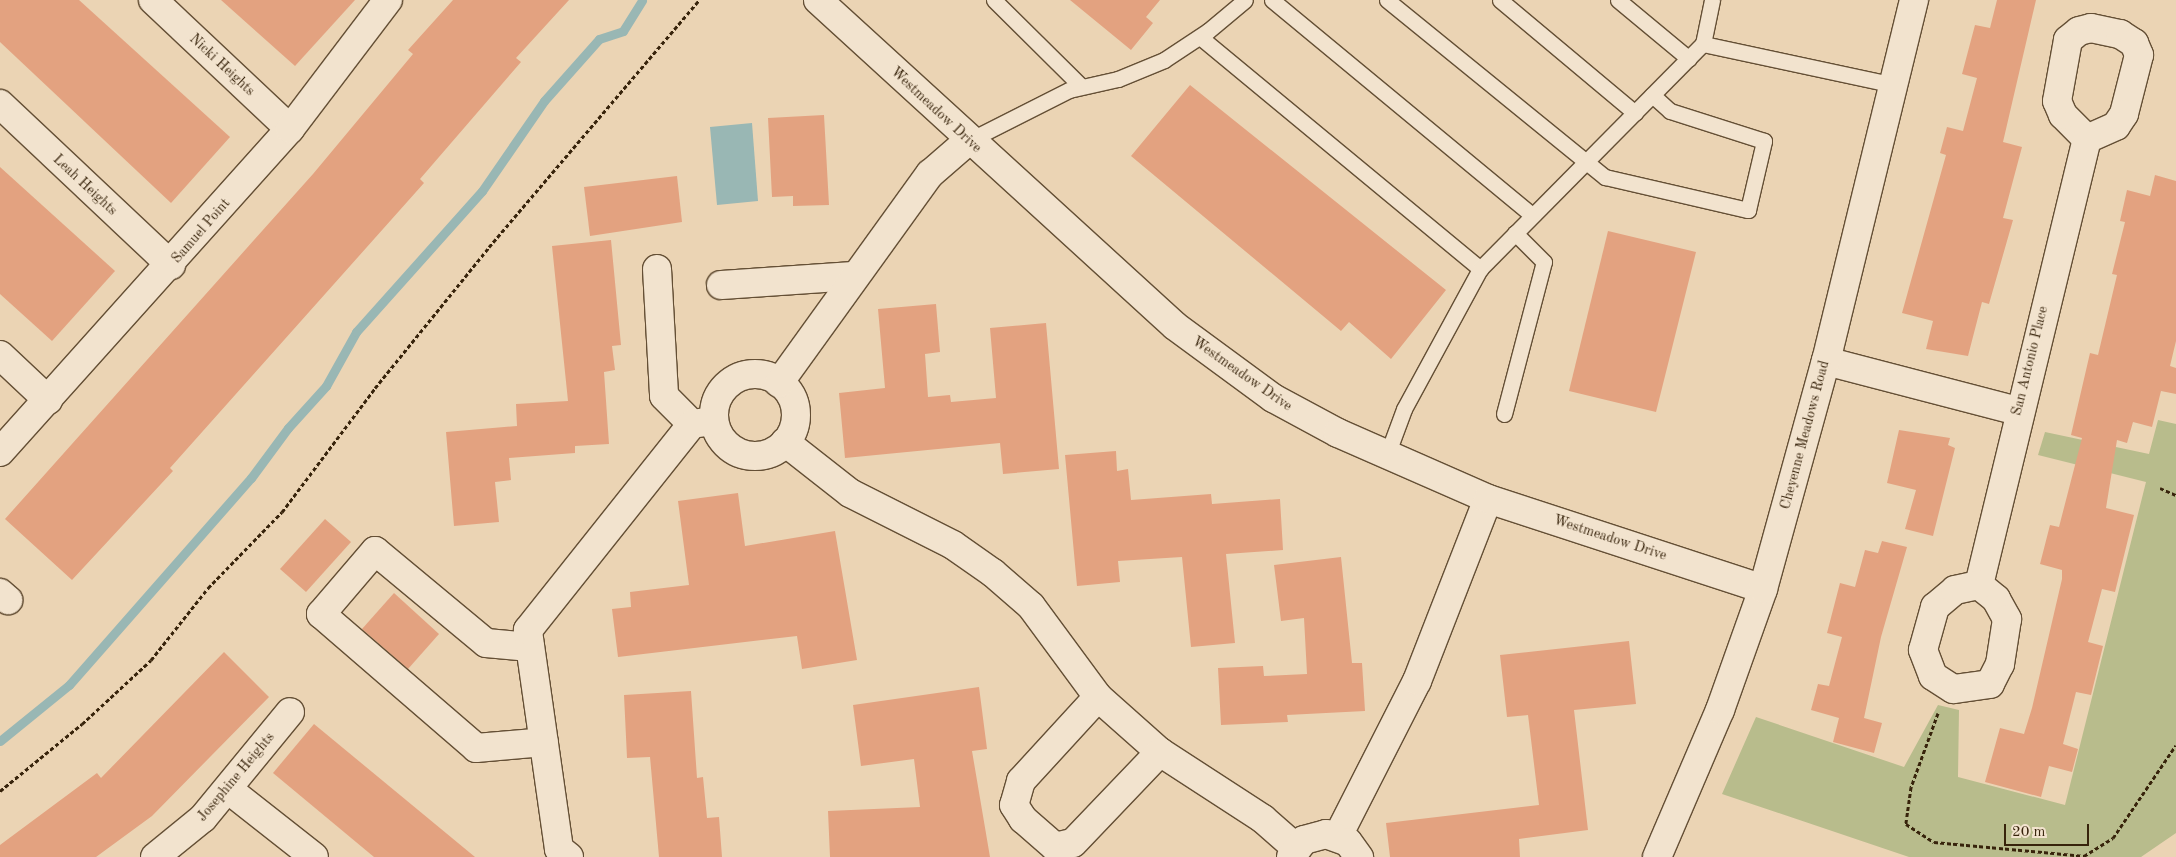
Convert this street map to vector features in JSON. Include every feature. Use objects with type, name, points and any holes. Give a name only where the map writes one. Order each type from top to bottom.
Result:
[{"type":"street","name":"Nicki Heights","points":[[153,0],[290,129]]},
{"type":"street","name":"Samuel Point","points":[[0,452],[171,266],[290,129],[388,0]]},
{"type":"street","name":"Westmeadow Drive","points":[[818,0],[968,141],[1175,326],[1273,398],[1387,455],[1488,498],[1763,589]]},
{"type":"street","name":"Cheyenne Meadows Road","points":[[1657,857],[1720,710],[1763,589],[1826,361],[1914,0]]},
{"type":"street","name":"Leah Heights","points":[[0,104],[171,266]]},
{"type":"street","name":"San Antonio Place","points":[[1979,585],[2018,411],[2087,139]]},
{"type":"street","points":[[779,383],[854,276],[930,174],[968,141]]},
{"type":"street","points":[[569,857],[559,849],[528,630],[703,422],[716,400],[734,380],[760,374],[779,383],[792,397],[796,410],[795,424],[785,442],[769,454],[743,454],[721,439],[703,422],[664,396],[658,269]]},
{"type":"street","points":[[721,285],[854,276]]},
{"type":"street","points":[[0,354],[48,400]]},
{"type":"street","points":[[1826,361],[2018,411]]},
{"type":"street","points":[[785,442],[850,492],[953,545],[993,573],[1031,606],[1098,697],[1160,752],[1263,819],[1293,853],[1315,835],[1338,836],[1348,842],[1359,857]]},
{"type":"street","points":[[1338,836],[1417,681],[1488,498]]},
{"type":"street","points":[[530,647],[486,643],[375,551],[321,614],[476,748],[544,742]]},
{"type":"street","points":[[1979,585],[1996,599],[2007,619],[2000,664],[1990,684],[1972,689],[1953,689],[1932,676],[1923,650],[1934,607],[1955,590],[1979,585]]},
{"type":"street","points":[[1098,697],[1021,781],[1014,805],[1023,819],[1055,847],[1073,844],[1160,752]]},
{"type":"street","name":"Josephine Heights","points":[[155,857],[204,818],[229,790],[290,712]]},
{"type":"street","points":[[229,790],[314,857]]},
{"type":"lane","points":[[994,0],[1081,86]]},
{"type":"lane","points":[[968,141],[1081,86],[1118,79],[1164,60],[1200,37],[1245,0]]},
{"type":"lane","points":[[1272,0],[1532,215]]},
{"type":"lane","points":[[1387,0],[1605,177],[1748,210],[1764,141],[1670,112],[1652,95]]},
{"type":"lane","points":[[1500,0],[1634,113]]},
{"type":"lane","points":[[1618,0],[1689,58]]},
{"type":"lane","points":[[1387,455],[1404,409],[1480,269],[1703,44],[1712,0]]},
{"type":"lane","points":[[1200,37],[1480,269]]},
{"type":"lane","points":[[1703,44],[1894,84]]},
{"type":"lane","points":[[1504,414],[1544,262],[1515,232]]},
{"type":"path","points":[[0,791],[82,724],[151,660],[208,588],[282,512],[375,388],[483,255],[699,0]]},
{"type":"path","points":[[2160,488],[2176,495]]},
{"type":"path","points":[[1953,689],[1938,712],[1912,787],[1910,811],[1906,824],[1934,842],[2022,852],[2084,856],[2113,838],[2176,745]]},
{"type":"green space","points":[[2158,420],[2176,424],[2176,833],[2141,857],[1909,857],[1722,794],[1756,717],[1904,767],[1938,705],[1959,710],[1958,777],[2065,805],[2146,482],[2038,455],[2045,432],[2149,454]]},
{"type":"water","points":[[752,123],[758,201],[717,205],[710,127]]},
{"type":"building","points":[[0,0],[79,0],[230,137],[171,203],[0,42]]},
{"type":"building","points":[[221,0],[355,0],[295,66]]},
{"type":"building","points":[[453,0],[569,0],[516,58],[521,62],[420,179],[424,183],[170,468],[173,471],[72,580],[5,519],[313,174],[413,54],[408,50]]},
{"type":"building","points":[[1070,0],[1160,0],[1146,17],[1153,23],[1131,50]]},
{"type":"building","points":[[1997,0],[2036,0],[2003,142],[2022,147],[2003,218],[2013,220],[1989,304],[1982,302],[1968,356],[1926,349],[1933,321],[1902,313],[1946,155],[1940,153],[1947,127],[1963,131],[1977,78],[1962,74],[1975,25],[1990,28]]},
{"type":"building","points":[[1190,85],[1446,290],[1391,359],[1349,322],[1341,331],[1131,156]]},
{"type":"building","points":[[824,115],[829,205],[793,206],[793,196],[772,197],[768,118]]},
{"type":"building","points":[[0,167],[115,271],[52,341],[0,294]]},
{"type":"building","points":[[2155,175],[2176,181],[2176,341],[2170,366],[2176,368],[2176,394],[2161,391],[2152,427],[2133,422],[2127,443],[2117,440],[2106,508],[2134,515],[2115,592],[2102,589],[2088,642],[2103,646],[2091,695],[2076,692],[2063,744],[2078,749],[2072,772],[2049,766],[2041,797],[1985,782],[2000,728],[2024,734],[2032,708],[2062,579],[2062,570],[2040,564],[2050,525],[2059,527],[2082,438],[2071,435],[2090,353],[2098,355],[2117,275],[2112,274],[2125,222],[2120,221],[2127,190],[2150,196]]},
{"type":"building","points":[[677,176],[682,222],[590,236],[584,187]]},
{"type":"building","points":[[1608,231],[1696,252],[1656,412],[1569,391]]},
{"type":"building","points":[[611,240],[621,345],[612,346],[615,370],[604,372],[609,444],[575,446],[575,453],[509,458],[511,480],[495,482],[499,522],[454,526],[446,432],[517,426],[516,404],[568,401],[552,246]]},
{"type":"building","points":[[936,304],[940,352],[925,354],[928,397],[950,395],[951,402],[996,398],[990,328],[1046,323],[1059,469],[1003,474],[1000,443],[845,458],[839,393],[885,388],[878,309]]},
{"type":"building","points":[[1899,430],[1950,438],[1948,445],[1955,448],[1933,536],[1905,529],[1916,490],[1887,483]]},
{"type":"building","points":[[1116,451],[1117,471],[1128,469],[1131,500],[1211,494],[1212,504],[1280,499],[1283,550],[1226,554],[1235,643],[1191,647],[1182,557],[1118,561],[1120,582],[1077,586],[1065,455]]},
{"type":"building","points":[[738,493],[745,546],[835,531],[857,660],[802,669],[797,636],[618,657],[612,609],[631,607],[630,592],[689,585],[678,501]]},
{"type":"building","points":[[325,519],[351,542],[306,592],[280,569]]},
{"type":"building","points":[[1882,541],[1907,547],[1881,637],[1864,718],[1882,723],[1874,753],[1833,742],[1839,718],[1811,710],[1818,684],[1829,686],[1842,637],[1827,633],[1840,583],[1855,587],[1865,550],[1878,553]]},
{"type":"building","points":[[1341,557],[1352,663],[1362,663],[1365,711],[1287,715],[1288,722],[1221,725],[1218,668],[1263,666],[1264,676],[1307,674],[1304,618],[1281,621],[1274,565]]},
{"type":"building","points":[[394,593],[439,634],[408,669],[362,629]]},
{"type":"building","points":[[1629,641],[1636,704],[1574,710],[1588,830],[1519,839],[1520,857],[1390,857],[1386,823],[1539,805],[1528,715],[1507,717],[1500,655]]},
{"type":"building","points":[[224,652],[269,697],[152,816],[96,857],[0,857],[0,845],[97,773],[101,778]]},
{"type":"building","points":[[979,687],[987,749],[972,751],[990,857],[830,857],[828,811],[920,807],[914,759],[861,766],[853,705]]},
{"type":"building","points":[[691,691],[697,778],[703,777],[707,818],[719,817],[722,857],[659,857],[650,757],[627,758],[624,695]]},
{"type":"building","points":[[314,724],[475,857],[374,857],[273,773]]},
{"type":"waterway","points":[[0,741],[69,685],[251,478],[288,428],[326,386],[356,332],[482,191],[544,101],[599,39],[623,31],[642,0]]}]
